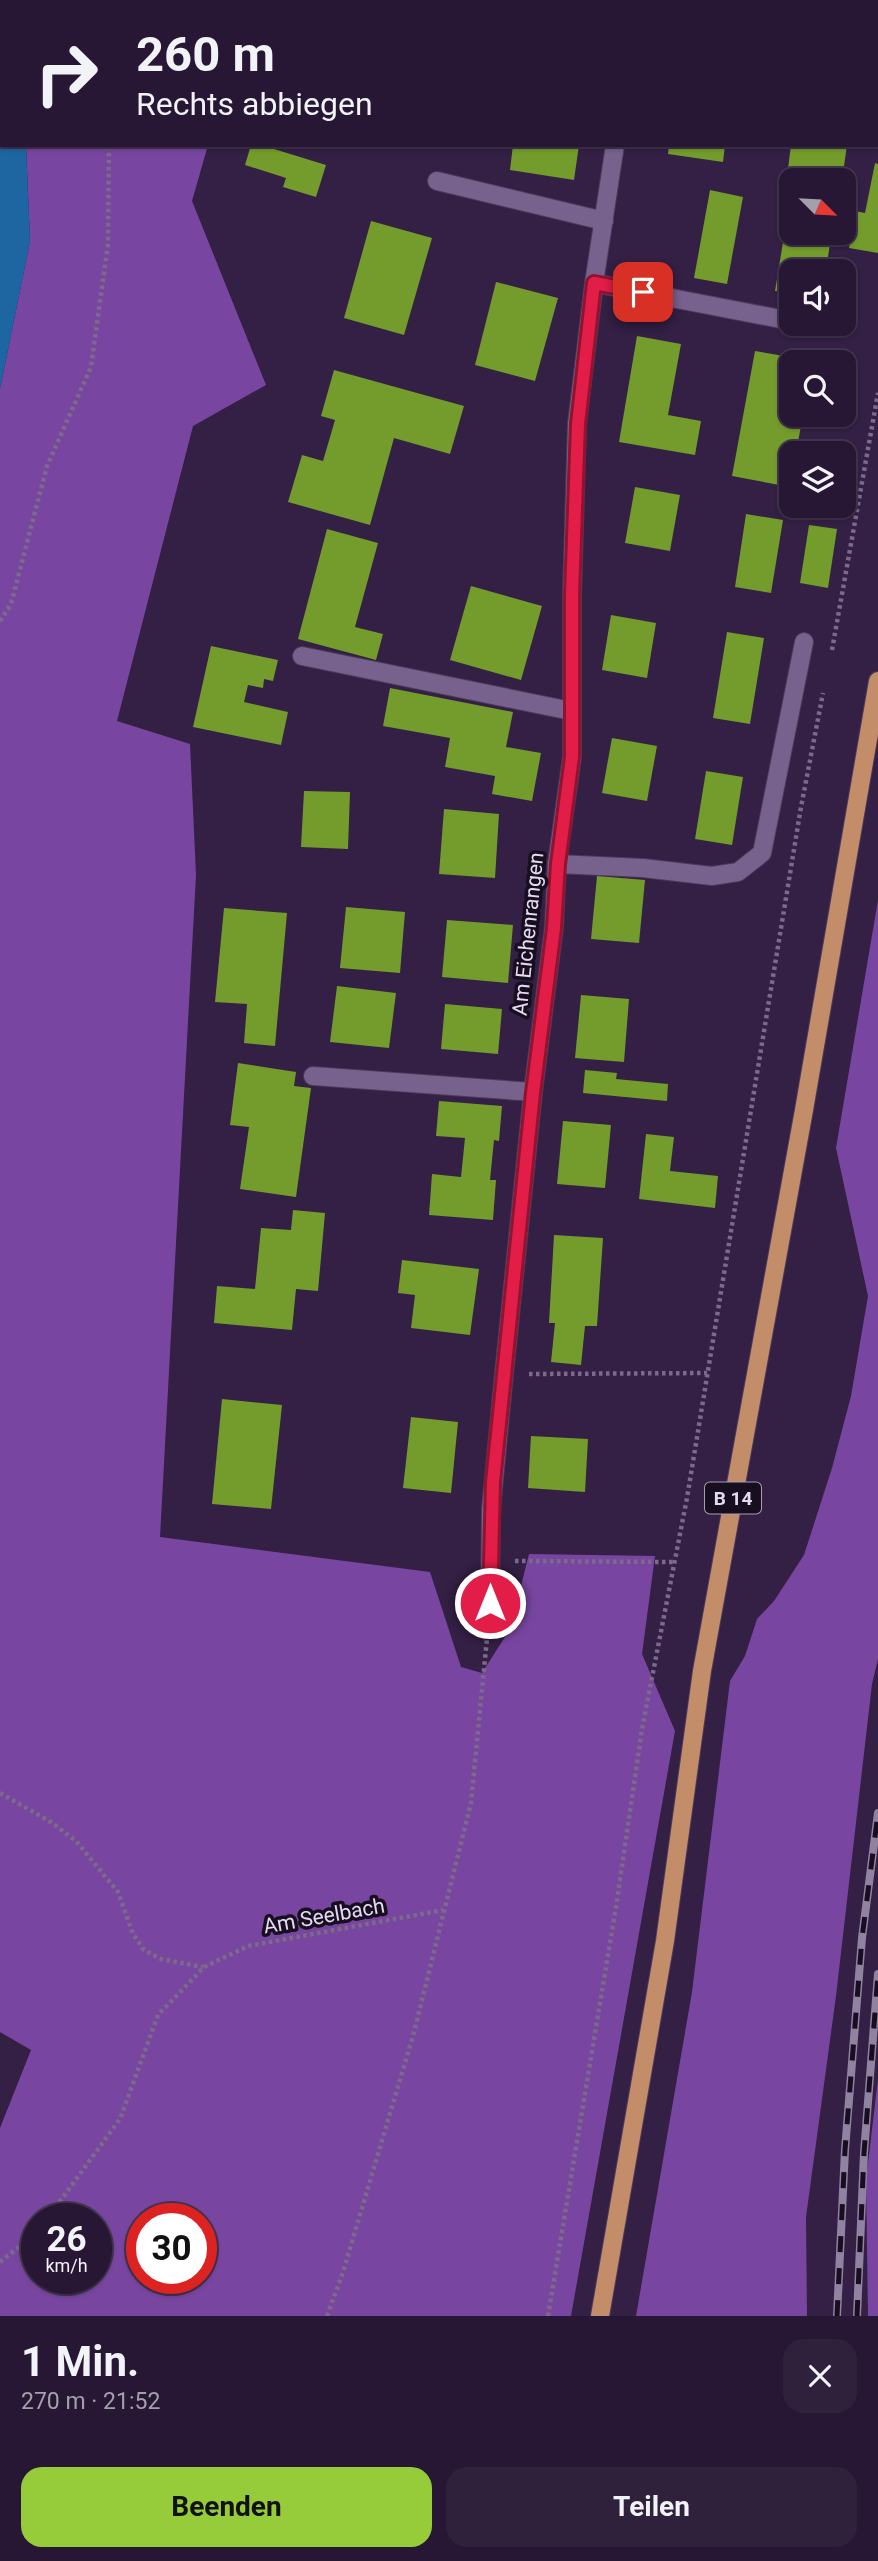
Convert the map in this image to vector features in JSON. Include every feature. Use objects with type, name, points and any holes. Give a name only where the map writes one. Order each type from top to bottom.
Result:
[{"type":"main road","name":"B 14","points":[[600,2316],[665,1941],[702,1671],[878,681]]},
{"type":"street","name":"Am Eichenrangen","points":[[490,1603],[491,1509],[504,1374],[533,1093],[554,928],[558,864],[572,757],[578,424],[594,283],[615,147]]},
{"type":"street","points":[[437,181],[604,220]]},
{"type":"street","points":[[594,283],[779,319]]},
{"type":"street","points":[[558,864],[643,868],[712,876],[738,872],[762,853],[804,642]]},
{"type":"street","points":[[302,656],[571,711]]},
{"type":"street","points":[[313,1076],[533,1093]]},
{"type":"path","points":[[0,621],[11,604],[47,466],[92,367],[108,244],[109,147]]},
{"type":"path","points":[[830,659],[878,393]]},
{"type":"path","points":[[548,2316],[614,1921],[642,1729],[675,1562],[801,807],[825,686]]},
{"type":"path","points":[[504,1374],[707,1373]]},
{"type":"path","points":[[490,1561],[675,1562]]},
{"type":"path","points":[[327,2316],[343,2272],[413,2036],[471,1803],[490,1603]]},
{"type":"path","points":[[0,1793],[51,1822],[76,1841],[118,1892],[133,1934],[144,1950],[161,1959],[204,1967]]},
{"type":"path","name":"Am Seelbach","points":[[59,2203],[120,2119],[158,2015],[204,1967],[248,1946],[443,1910]]},
{"type":"path","points":[[0,2262],[21,2246]]},
{"type":"shaded area","points":[[26,147],[207,147],[192,201],[266,385],[193,426],[117,721],[190,744],[196,875],[160,1537],[430,1572],[461,1667],[482,1673],[510,1629],[529,1554],[655,1556],[642,1654],[675,1731],[571,2316],[0,2316],[0,2128],[31,2050],[0,2032],[0,389],[30,241]]},
{"type":"shaded area","points":[[878,900],[878,1659],[872,1684],[836,1996],[806,2217],[807,2316],[636,2316],[692,1992],[730,1681],[745,1656],[757,1619],[774,1601],[804,1555],[832,1468],[851,1396],[868,1296],[836,1148]]},
{"type":"shaded area","points":[[878,2079],[878,2316],[868,2316],[866,2180]]},
{"type":"water","points":[[0,147],[26,147],[30,241],[0,389]]},
{"type":"building","points":[[250,147],[268,147],[326,165],[316,197],[283,187],[286,178],[245,165]]},
{"type":"building","points":[[513,147],[579,147],[574,180],[510,170]]},
{"type":"building","points":[[669,147],[725,147],[723,162],[668,154]]},
{"type":"building","points":[[791,147],[847,147],[844,168],[788,168]]},
{"type":"building","points":[[875,163],[878,164],[878,253],[849,248],[849,245],[856,245],[856,211],[865,213]]},
{"type":"building","points":[[710,190],[743,197],[727,284],[694,278]]},
{"type":"building","points":[[371,221],[432,238],[404,335],[344,318]]},
{"type":"building","points":[[783,245],[830,245],[828,259],[780,259]]},
{"type":"building","points":[[779,267],[779,292],[775,291]]},
{"type":"building","points":[[496,282],[558,298],[535,381],[475,365]]},
{"type":"building","points":[[637,336],[681,344],[668,415],[701,421],[695,455],[619,442]]},
{"type":"building","points":[[755,351],[779,355],[779,427],[801,427],[798,441],[779,441],[779,485],[732,476]]},
{"type":"building","points":[[334,370],[464,406],[450,454],[394,438],[370,525],[288,502],[302,455],[323,461],[335,420],[321,416]]},
{"type":"building","points":[[635,487],[680,495],[670,551],[625,543]]},
{"type":"building","points":[[746,514],[783,520],[771,593],[735,587]]},
{"type":"building","points":[[809,525],[837,529],[828,588],[800,583]]},
{"type":"building","points":[[327,529],[378,543],[355,627],[383,634],[376,660],[298,639]]},
{"type":"building","points":[[471,586],[542,606],[521,680],[450,660]]},
{"type":"building","points":[[611,615],[656,623],[647,678],[602,670]]},
{"type":"building","points":[[727,632],[764,638],[750,724],[713,718]]},
{"type":"building","points":[[211,646],[278,660],[273,681],[264,679],[263,688],[248,685],[244,702],[288,712],[281,745],[193,727]]},
{"type":"building","points":[[390,688],[513,712],[506,747],[541,753],[532,801],[492,794],[495,776],[445,767],[450,738],[383,726]]},
{"type":"building","points":[[612,738],[657,746],[647,801],[602,793]]},
{"type":"building","points":[[706,771],[743,777],[732,845],[695,839]]},
{"type":"building","points":[[304,791],[350,792],[348,849],[301,847]]},
{"type":"building","points":[[444,809],[499,814],[495,878],[439,874]]},
{"type":"building","points":[[597,876],[645,880],[639,943],[591,939]]},
{"type":"building","points":[[346,907],[405,912],[400,973],[340,968]]},
{"type":"building","points":[[224,908],[287,913],[275,1046],[244,1043],[247,1004],[215,1002]]},
{"type":"building","points":[[447,920],[513,925],[508,983],[442,977]]},
{"type":"building","points":[[337,986],[396,993],[389,1048],[330,1042]]},
{"type":"building","points":[[581,995],[629,999],[624,1062],[575,1058]]},
{"type":"building","points":[[445,1004],[502,1009],[498,1054],[441,1049]]},
{"type":"building","points":[[238,1063],[296,1072],[294,1086],[311,1088],[296,1197],[240,1189],[249,1127],[230,1125]]},
{"type":"building","points":[[585,1070],[617,1073],[616,1079],[668,1084],[667,1101],[583,1093]]},
{"type":"building","points":[[439,1101],[502,1106],[499,1141],[494,1140],[490,1180],[496,1180],[493,1220],[429,1215],[432,1174],[461,1177],[465,1138],[436,1136]]},
{"type":"building","points":[[563,1121],[611,1125],[605,1188],[557,1184]]},
{"type":"building","points":[[646,1134],[674,1137],[670,1171],[718,1176],[715,1208],[639,1199]]},
{"type":"building","points":[[293,1210],[325,1213],[318,1291],[296,1289],[292,1330],[214,1323],[217,1286],[255,1289],[261,1228],[291,1230]]},
{"type":"building","points":[[554,1235],[603,1238],[597,1326],[585,1326],[581,1365],[551,1362],[555,1323],[549,1323]]},
{"type":"building","points":[[402,1260],[479,1269],[470,1335],[411,1328],[415,1295],[398,1293]]},
{"type":"building","points":[[222,1399],[282,1405],[271,1509],[212,1504]]},
{"type":"building","points":[[411,1417],[458,1422],[451,1493],[403,1488]]},
{"type":"building","points":[[531,1436],[588,1439],[585,1492],[528,1488]]},
{"type":"railway","points":[[837,2316],[845,2150],[862,1938],[878,1813]]},
{"type":"railway","points":[[857,2316],[864,2153],[878,1974]]},
{"type":"route","points":[[490,1603],[493,1482],[533,1093],[572,757],[572,595],[578,424],[594,283],[643,292]]}]
